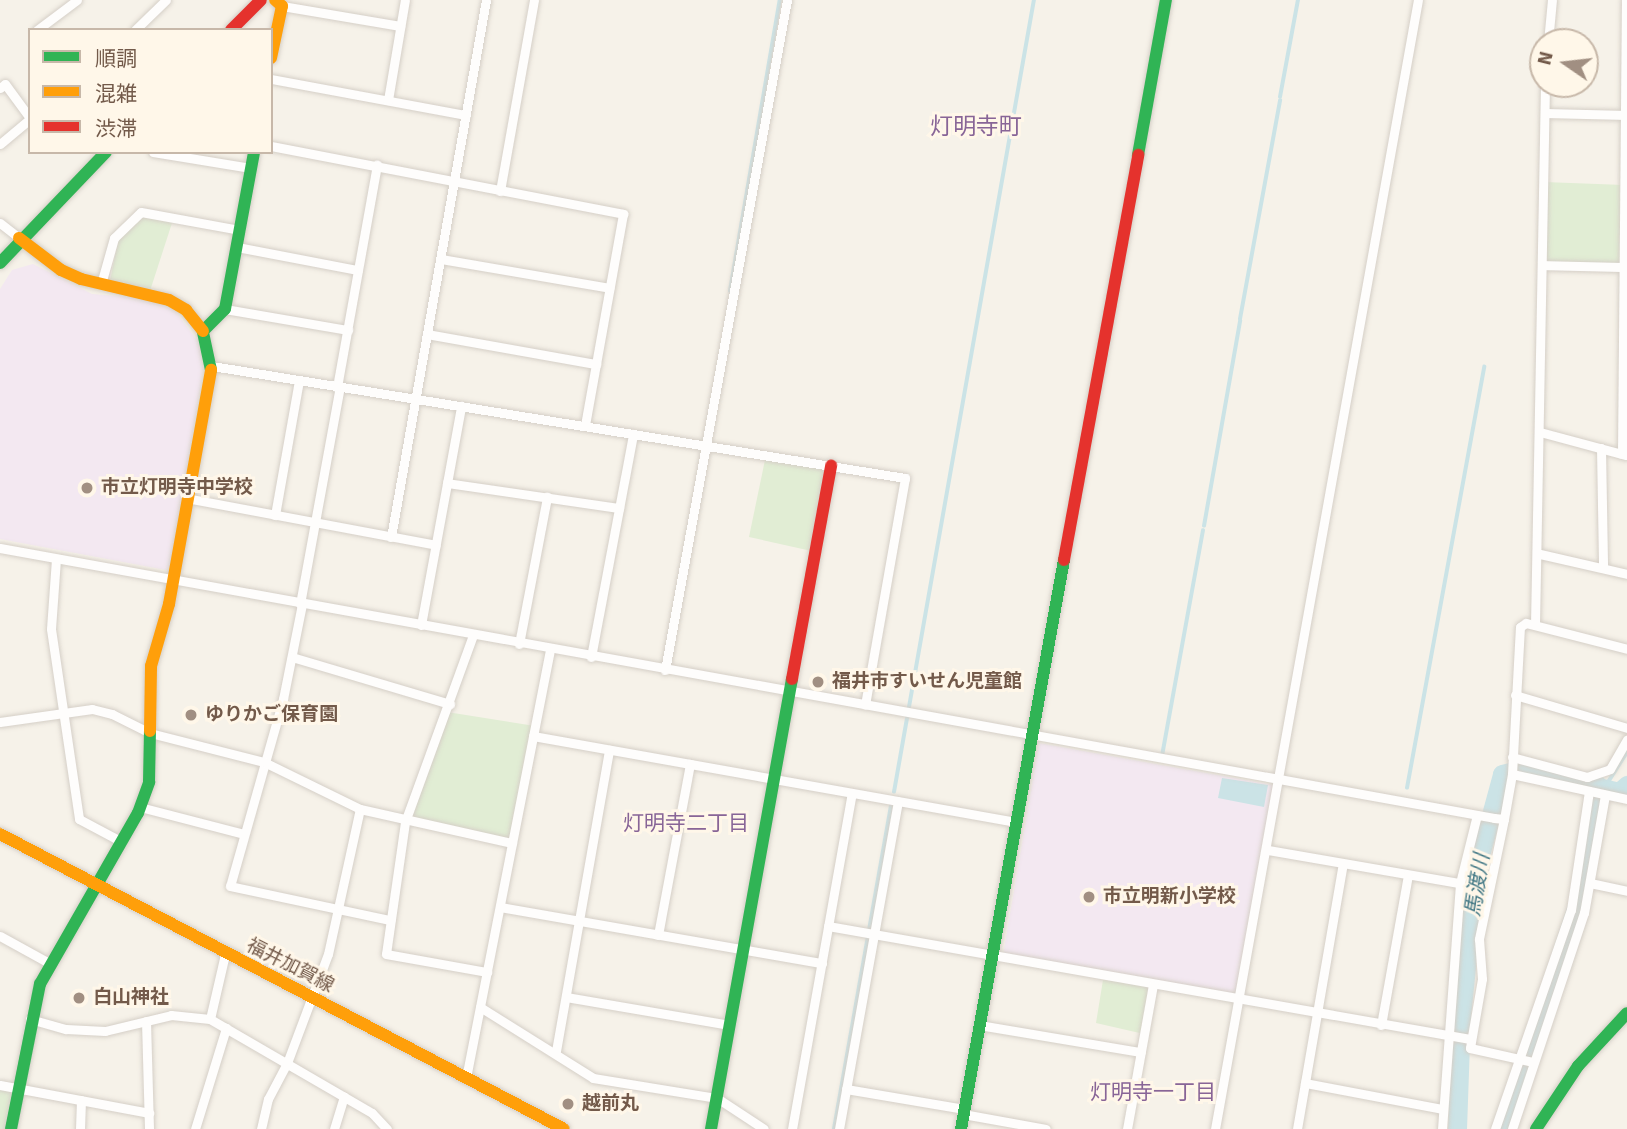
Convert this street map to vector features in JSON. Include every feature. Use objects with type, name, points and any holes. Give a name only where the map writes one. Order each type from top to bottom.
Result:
[{"type":"street","points":[[40,28],[77,0]]},
{"type":"street","points":[[137,28],[166,0]]},
{"type":"street","points":[[233,28],[261,0]]},
{"type":"street","points":[[387,100],[405,0]]},
{"type":"street","points":[[391,537],[486,0]]},
{"type":"street","points":[[500,191],[534,0]]},
{"type":"street","points":[[665,670],[787,0]]},
{"type":"street","points":[[961,1129],[1166,0]]},
{"type":"street","points":[[1215,1129],[1268,850],[1418,0]]},
{"type":"street","points":[[1549,28],[1552,0]]},
{"type":"street","points":[[1540,432],[1625,455],[1626,0]]},
{"type":"street","points":[[273,42],[278,3],[400,26]]},
{"type":"street","points":[[273,79],[466,115]]},
{"type":"street","points":[[0,88],[5,84],[28,115]]},
{"type":"street","points":[[1535,625],[1540,554],[1545,98]]},
{"type":"street","points":[[1545,113],[1626,114]]},
{"type":"street","points":[[0,144],[28,120]]},
{"type":"street","points":[[273,146],[623,214],[585,426]]},
{"type":"street","points":[[0,262],[19,238],[104,154]]},
{"type":"street","points":[[165,154],[251,168]]},
{"type":"street","points":[[203,331],[225,309],[254,154]]},
{"type":"street","points":[[377,165],[292,657],[230,886],[390,920]]},
{"type":"street","points":[[101,284],[114,238],[141,212],[240,230]]},
{"type":"street","points":[[0,223],[61,270],[101,284],[169,300],[186,310],[203,331],[212,366],[191,499],[151,666],[149,782],[140,807],[99,888],[51,964],[30,1019],[11,1129]]},
{"type":"street","points":[[237,247],[358,270]]},
{"type":"street","points":[[441,259],[610,288]]},
{"type":"street","points":[[1543,265],[1626,267]]},
{"type":"street","points":[[225,309],[348,330]]},
{"type":"street","points":[[427,334],[596,364]]},
{"type":"street","points":[[212,366],[905,478],[864,704]]},
{"type":"street","points":[[275,515],[299,380]]},
{"type":"street","points":[[421,625],[461,406]]},
{"type":"street","points":[[591,657],[633,434]]},
{"type":"street","points":[[1601,448],[1602,568]]},
{"type":"street","points":[[711,1129],[831,466]]},
{"type":"street","points":[[447,482],[619,508]]},
{"type":"street","points":[[519,644],[547,497]]},
{"type":"street","points":[[191,499],[436,545]]},
{"type":"street","points":[[0,548],[173,582],[1490,817]]},
{"type":"street","points":[[1540,554],[1627,574]]},
{"type":"street","points":[[56,559],[51,629],[79,819],[122,842]]},
{"type":"street","points":[[1443,1129],[1460,884],[1511,774],[1519,629],[1526,623],[1627,649]]},
{"type":"street","points":[[473,635],[405,822],[386,954],[486,972]]},
{"type":"street","points":[[466,1078],[550,650]]},
{"type":"street","points":[[292,657],[450,704]]},
{"type":"street","points":[[1515,695],[1627,728]]},
{"type":"street","points":[[0,722],[92,709],[112,714],[150,733],[264,762],[360,809],[405,822],[512,843]]},
{"type":"street","points":[[533,736],[1015,822]]},
{"type":"street","points":[[1512,757],[1587,777],[1610,769],[1627,739]]},
{"type":"street","points":[[556,1051],[609,750]]},
{"type":"street","points":[[658,935],[690,764]]},
{"type":"street","points":[[1511,774],[1627,799]]},
{"type":"street","points":[[1495,1129],[1570,910],[1589,791]]},
{"type":"street","points":[[792,1129],[852,793]]},
{"type":"street","points":[[1512,1129],[1590,883],[1605,794]]},
{"type":"street","points":[[839,1129],[898,801]]},
{"type":"street","points":[[140,807],[244,834]]},
{"type":"street","points":[[261,1129],[268,1099],[287,1063],[327,954],[360,809]]},
{"type":"street","points":[[1490,817],[1479,939],[1482,979],[1471,1048],[1533,1062]]},
{"type":"street","name":"福井加賀線","points":[[0,834],[564,1129]]},
{"type":"street","points":[[1268,850],[1460,884]]},
{"type":"street","points":[[1297,1129],[1343,864]]},
{"type":"street","points":[[1381,1025],[1408,875]]},
{"type":"street","points":[[1590,883],[1627,891]]},
{"type":"street","points":[[499,907],[822,963]]},
{"type":"street","points":[[828,926],[992,957],[1471,1039]]},
{"type":"street","points":[[0,936],[51,964]]},
{"type":"street","points":[[210,1019],[225,954]]},
{"type":"street","points":[[1127,1129],[1153,985]]},
{"type":"street","points":[[566,997],[730,1025]]},
{"type":"street","points":[[480,1007],[556,1051],[593,1078],[717,1098],[764,1129]]},
{"type":"street","points":[[1536,1129],[1578,1066],[1627,1013]]},
{"type":"street","points":[[30,1019],[66,1029],[105,1031],[190,1014],[210,1019],[372,1113],[387,1129]]},
{"type":"street","points":[[146,1021],[149,1129]]},
{"type":"street","points":[[979,1026],[1141,1052]]},
{"type":"street","points":[[195,1129],[226,1028]]},
{"type":"street","points":[[1305,1083],[1443,1109]]},
{"type":"street","points":[[0,1085],[149,1113]]},
{"type":"street","points":[[846,1089],[1045,1129]]},
{"type":"street","points":[[334,1129],[344,1096]]},
{"type":"street","points":[[80,1129],[81,1100]]},
{"type":"shaded area","points":[[33,264],[92,294],[152,299],[176,312],[199,343],[203,370],[171,565],[166,570],[0,539],[0,289],[12,270]]},
{"type":"shaded area","points":[[1039,743],[1273,785],[1235,997],[1003,955]]},
{"type":"green space","points":[[1544,182],[1624,185],[1624,266],[1543,265]]},
{"type":"green space","points":[[141,212],[172,223],[149,294],[110,281],[118,241]]},
{"type":"green space","points":[[766,455],[831,466],[816,552],[749,537]]},
{"type":"green space","points":[[447,712],[535,726],[512,843],[408,823]]},
{"type":"green space","points":[[1103,980],[1153,985],[1144,1034],[1096,1023]]},
{"type":"green space","points":[[0,1085],[14,1088],[8,1129],[0,1129]]},
{"type":"water","points":[[1222,778],[1268,785],[1264,807],[1218,798]]},
{"type":"waterway","points":[[730,291],[780,0]]},
{"type":"waterway","points":[[894,792],[1034,0]]},
{"type":"waterway","points":[[1280,97],[1298,0]]},
{"type":"waterway","points":[[1240,319],[1280,101]]},
{"type":"waterway","points":[[1204,526],[1240,321]]},
{"type":"waterway","points":[[1407,788],[1484,367]]},
{"type":"waterway","points":[[1162,756],[1203,531]]},
{"type":"waterway","points":[[1605,787],[1627,752]]},
{"type":"waterway","name":"馬渡川","points":[[1457,1129],[1461,1017],[1476,870],[1502,774],[1522,769],[1619,792],[1627,785]]},
{"type":"waterway","points":[[1503,1129],[1580,896],[1598,785]]},
{"type":"waterway","points":[[834,1129],[891,806]]},
{"type":"traffic: fast","points":[[1138,155],[1166,0]]},
{"type":"traffic: fast","points":[[0,263],[104,154]]},
{"type":"traffic: fast","points":[[211,370],[203,331],[225,309],[254,154]]},
{"type":"traffic: fast","points":[[961,1129],[1064,560]]},
{"type":"traffic: fast","points":[[711,1129],[792,679]]},
{"type":"traffic: fast","points":[[11,1129],[40,984],[138,813],[149,782],[150,731]]},
{"type":"traffic: fast","points":[[1536,1129],[1578,1066],[1627,1013]]},
{"type":"traffic: slow","points":[[273,49],[282,6],[275,0]]},
{"type":"traffic: slow","points":[[19,238],[61,270],[81,279],[169,300],[186,310],[203,331]]},
{"type":"traffic: slow","points":[[150,731],[151,666],[169,604],[211,370]]},
{"type":"traffic: slow","points":[[0,834],[564,1129]]},
{"type":"traffic: jam","points":[[233,28],[261,0]]},
{"type":"traffic: jam","points":[[1064,560],[1138,155]]},
{"type":"traffic: jam","points":[[792,679],[831,466]]},
{"type":"place","name":"市立灯明寺中学校","points":[[87,488]]},
{"type":"place","name":"福井市すいせん児童館","points":[[818,682]]},
{"type":"place","name":"ゆりかご保育園","points":[[191,715]]},
{"type":"place","name":"市立明新小学校","points":[[1089,897]]},
{"type":"place","name":"白山神社","points":[[79,998]]},
{"type":"place","name":"越前丸","points":[[568,1104]]},
{"type":"district","name":"灯明寺町","points":[[976,127]]},
{"type":"district","name":"灯明寺二丁目","points":[[686,823]]},
{"type":"district","name":"灯明寺一丁目","points":[[1153,1092]]}]
